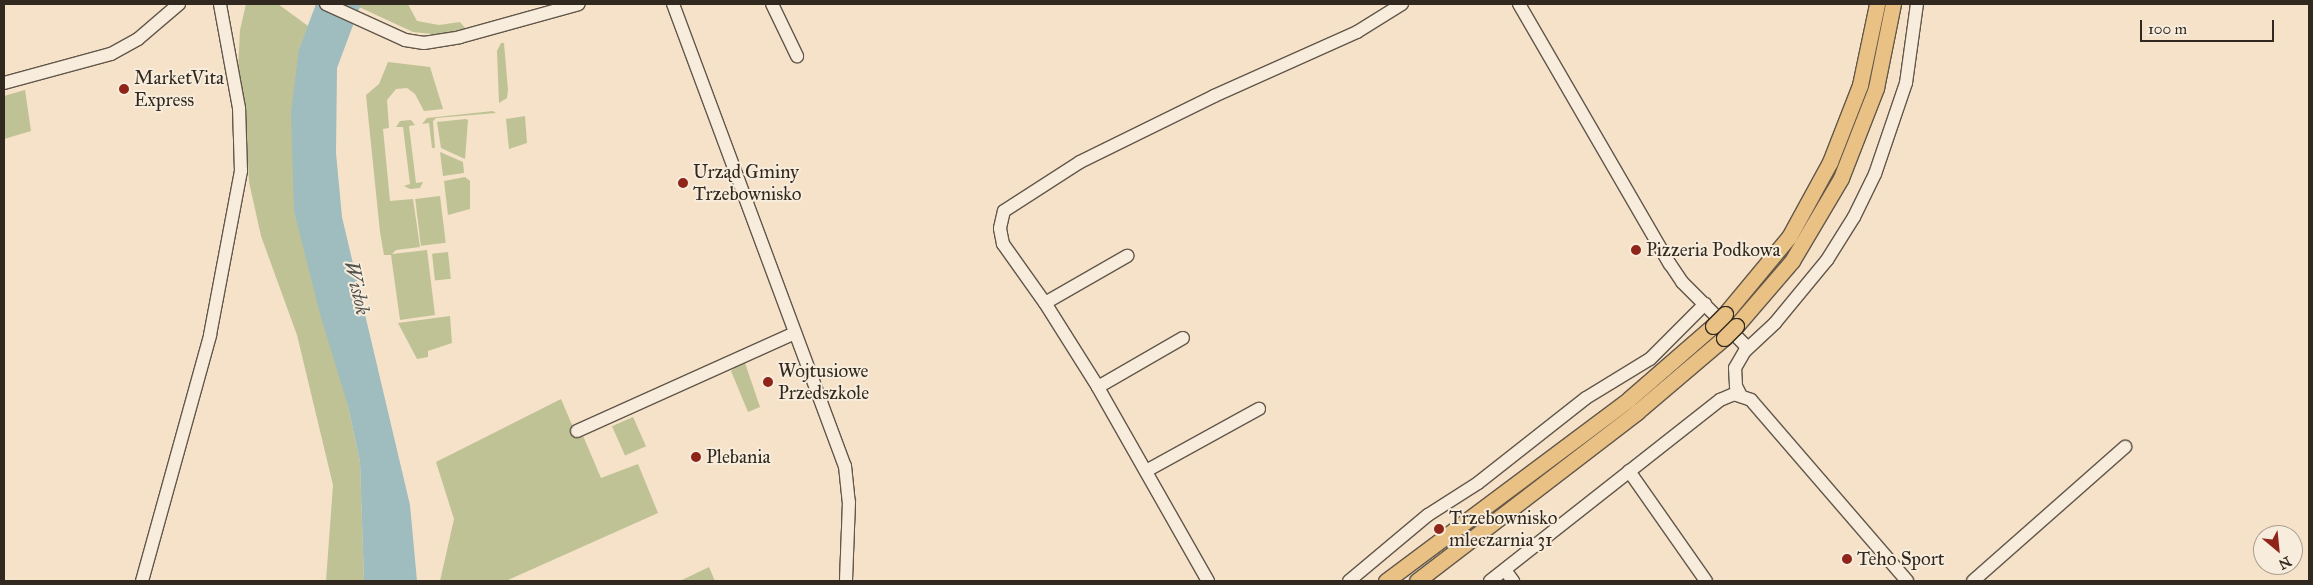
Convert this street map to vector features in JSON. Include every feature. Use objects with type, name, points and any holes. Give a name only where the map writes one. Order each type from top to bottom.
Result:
[{"type":"main road","points":[[1386,581],[1629,399],[1725,314],[1789,237],[1830,162],[1860,85],[1877,4]]},
{"type":"main road","points":[[1417,581],[1637,412],[1724,338],[1792,261],[1842,178],[1876,88],[1893,4]]},
{"type":"street","points":[[4,83],[111,54],[138,39],[179,4]]},
{"type":"street","points":[[142,581],[210,336],[241,170],[239,108],[220,4]]},
{"type":"street","points":[[326,4],[377,28],[414,42],[443,41],[579,4]]},
{"type":"street","points":[[673,4],[847,474],[849,502],[846,581]]},
{"type":"street","points":[[772,4],[797,56]]},
{"type":"street","points":[[1208,581],[1098,387],[1045,303],[1003,244],[1000,228],[1004,211],[1080,162],[1214,96],[1357,32],[1402,4]]},
{"type":"street","points":[[1519,4],[1670,264],[1705,304],[1748,348]]},
{"type":"street","points":[[1908,581],[1754,404],[1740,394],[1736,386],[1735,368],[1748,348],[1794,302],[1827,260],[1854,217],[1875,174],[1895,120],[1906,83],[1917,4]]},
{"type":"street","points":[[1045,303],[1126,256]]},
{"type":"street","points":[[1349,581],[1428,515],[1478,483],[1586,398],[1650,359],[1705,304]]},
{"type":"street","points":[[577,431],[795,332]]},
{"type":"street","points":[[1098,387],[1183,338]]},
{"type":"street","points":[[1490,581],[1720,400],[1729,394],[1740,394]]},
{"type":"street","points":[[1146,471],[1259,409]]},
{"type":"street","points":[[1973,581],[2126,447]]},
{"type":"street","points":[[1629,472],[1706,581]]},
{"type":"street","points":[[1504,570],[1513,581]]},
{"type":"green space","points":[[246,4],[278,4],[308,26],[299,49],[348,406],[360,462],[364,581],[326,581],[333,485],[297,335],[261,236],[249,182],[246,126],[238,71],[240,30]]},
{"type":"green space","points":[[361,4],[408,4],[417,21],[439,25],[460,22],[466,29],[441,35],[413,32],[359,7]]},
{"type":"green space","points":[[501,43],[504,43],[508,90],[507,98],[499,103],[497,51]]},
{"type":"green space","points":[[388,62],[430,67],[443,109],[424,111],[415,94],[407,88],[396,89],[387,100],[389,128],[383,129],[390,201],[413,199],[420,247],[396,250],[392,254],[427,250],[435,315],[400,320],[391,255],[384,255],[380,232],[366,95],[379,84]]},
{"type":"green space","points":[[25,90],[31,131],[4,139],[4,96]]},
{"type":"green space","points":[[493,111],[496,113],[436,118],[433,121],[435,148],[432,148],[429,123],[422,124],[427,118]]},
{"type":"green space","points":[[525,116],[527,143],[509,149],[506,119]]},
{"type":"green space","points":[[411,120],[415,125],[409,126],[416,183],[423,182],[420,188],[410,189],[404,186],[410,184],[403,127],[396,127],[400,121]]},
{"type":"green space","points":[[468,120],[465,159],[441,148],[437,122]]},
{"type":"green space","points":[[440,152],[463,162],[464,173],[443,176]]},
{"type":"green space","points":[[465,177],[470,181],[470,209],[448,215],[444,181]]},
{"type":"green space","points":[[440,196],[446,243],[421,246],[415,199]]},
{"type":"green space","points":[[448,252],[451,279],[435,281],[432,254]]},
{"type":"green space","points":[[450,316],[452,343],[428,351],[428,357],[417,359],[398,323]]},
{"type":"green space","points":[[744,360],[760,407],[748,412],[731,371]]},
{"type":"green space","points":[[561,399],[573,427],[581,431],[601,478],[638,464],[658,513],[506,581],[440,581],[454,519],[436,462]]},
{"type":"green space","points":[[633,417],[646,446],[625,456],[612,426]]},
{"type":"green space","points":[[709,567],[715,581],[682,580]]},
{"type":"water","name":"Wisłok","points":[[316,4],[361,4],[337,68],[336,153],[342,217],[410,505],[417,581],[364,581],[360,462],[348,406],[320,314],[294,211],[291,112],[299,49]]},
{"type":"place","name":"MarketVita Express","points":[[124,89]]},
{"type":"place","name":"Urząd Gminy Trzebownisko","points":[[683,183]]},
{"type":"place","name":"Pizzeria Podkowa","points":[[1636,250]]},
{"type":"place","name":"Wojtusiowe Przedszkole","points":[[768,382]]},
{"type":"place","name":"Plebania","points":[[696,457]]},
{"type":"place","name":"Trzebownisko mleczarnia 31","points":[[1439,529]]},
{"type":"place","name":"Teho Sport","points":[[1847,559]]}]
